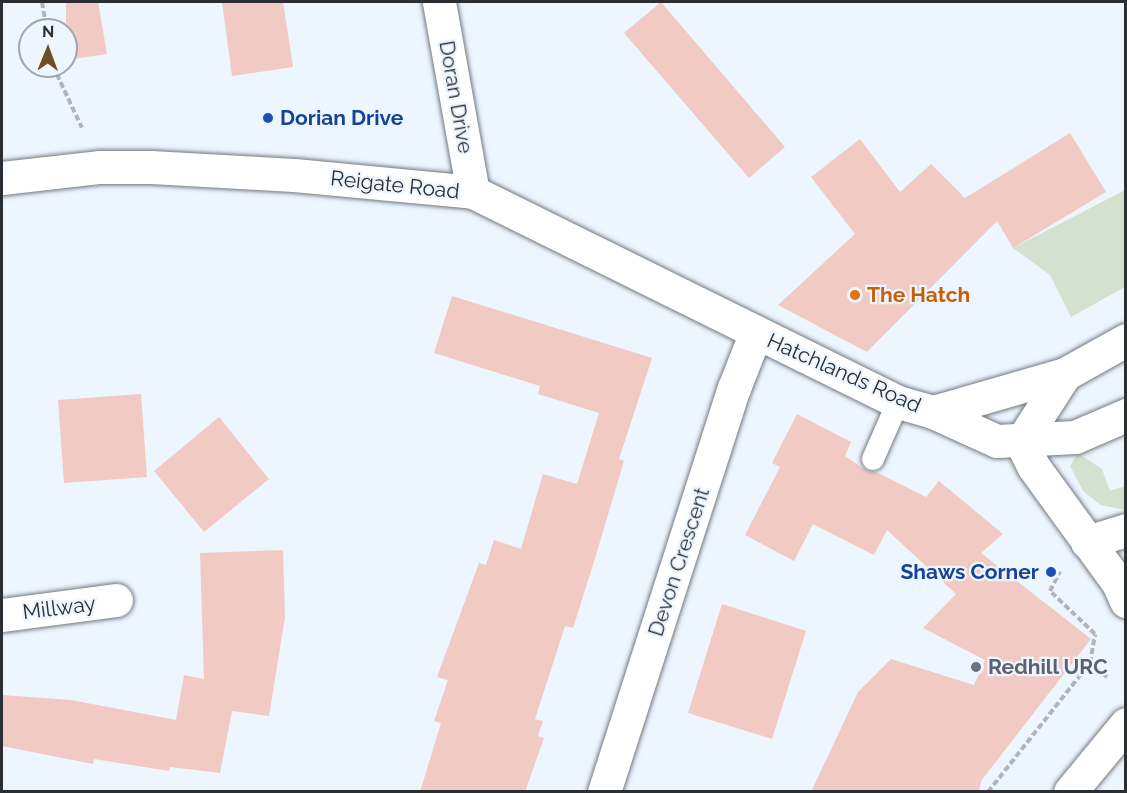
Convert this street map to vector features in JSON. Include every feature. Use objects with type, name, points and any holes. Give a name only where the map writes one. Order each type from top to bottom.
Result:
[{"type":"main road","name":"Doran Drive","points":[[439,2],[473,192]]},
{"type":"main road","name":"Reigate Road","points":[[2,178],[100,167],[294,175],[473,192],[756,332]]},
{"type":"main road","name":"Hatchlands Road","points":[[756,332],[898,402],[933,412],[997,441],[1021,442],[1075,437],[1125,415]]},
{"type":"main road","name":"Devon Crescent","points":[[604,792],[734,388],[756,332]]},
{"type":"main road","name":"Hatchlands Road","points":[[933,412],[1065,374],[1119,349]]},
{"type":"main road","name":"Hatchlands Road","points":[[1021,442],[1065,374]]},
{"type":"main road","points":[[1021,442],[1087,542],[1118,584],[1125,601]]},
{"type":"main road","points":[[1087,542],[1125,530]]},
{"type":"main road","name":"Millway","points":[[2,615],[116,600]]},
{"type":"main road","points":[[1070,792],[1125,724]]},
{"type":"lane","points":[[873,459],[898,402]]},
{"type":"path","points":[[42,2],[45,18]]},
{"type":"path","points":[[59,78],[100,167]]},
{"type":"path","points":[[988,792],[1090,663],[1095,634],[1050,591],[1060,570]]},
{"type":"path","points":[[1090,663],[1107,677]]},
{"type":"green space","points":[[1125,190],[1125,287],[1071,317],[1050,275],[1013,248]]},
{"type":"green space","points":[[1078,453],[1102,469],[1110,491],[1125,486],[1125,510],[1101,505],[1083,491],[1070,466]]},
{"type":"building","points":[[66,2],[98,2],[107,54],[78,58],[78,18],[66,18]]},
{"type":"building","points":[[222,2],[283,2],[293,67],[232,76]]},
{"type":"building","points":[[661,2],[785,147],[749,178],[624,33]]},
{"type":"building","points":[[1070,133],[1106,192],[1013,248],[997,221],[867,352],[778,305],[855,234],[811,177],[860,139],[900,192],[931,164],[965,198]]},
{"type":"building","points":[[452,296],[652,358],[619,459],[624,461],[573,628],[565,626],[535,719],[543,721],[538,736],[544,738],[525,792],[420,792],[441,723],[434,721],[448,680],[437,677],[479,563],[486,565],[494,540],[521,549],[543,474],[577,484],[599,413],[538,394],[540,386],[434,353]]},
{"type":"building","points":[[141,394],[147,477],[64,483],[58,400]]},
{"type":"building","points":[[797,414],[851,442],[845,456],[867,471],[876,472],[926,497],[939,481],[1003,534],[981,553],[1091,639],[981,781],[979,792],[811,792],[858,692],[891,659],[974,685],[985,660],[923,628],[956,594],[887,530],[874,555],[813,524],[794,561],[745,535],[780,467],[772,463]]},
{"type":"building","points":[[219,417],[269,479],[204,532],[154,471]]},
{"type":"building","points":[[283,550],[285,617],[269,716],[232,711],[220,773],[170,767],[169,771],[94,759],[93,764],[2,746],[2,695],[71,700],[176,720],[184,675],[204,679],[200,553]]},
{"type":"building","points":[[722,604],[806,631],[772,739],[688,713]]},
{"type":"place","name":"Dorian Drive","points":[[268,118]]},
{"type":"place","name":"The Hatch","points":[[855,295]]},
{"type":"place","name":"Shaws Corner","points":[[1051,572]]},
{"type":"place","name":"Redhill URC","points":[[976,667]]}]
